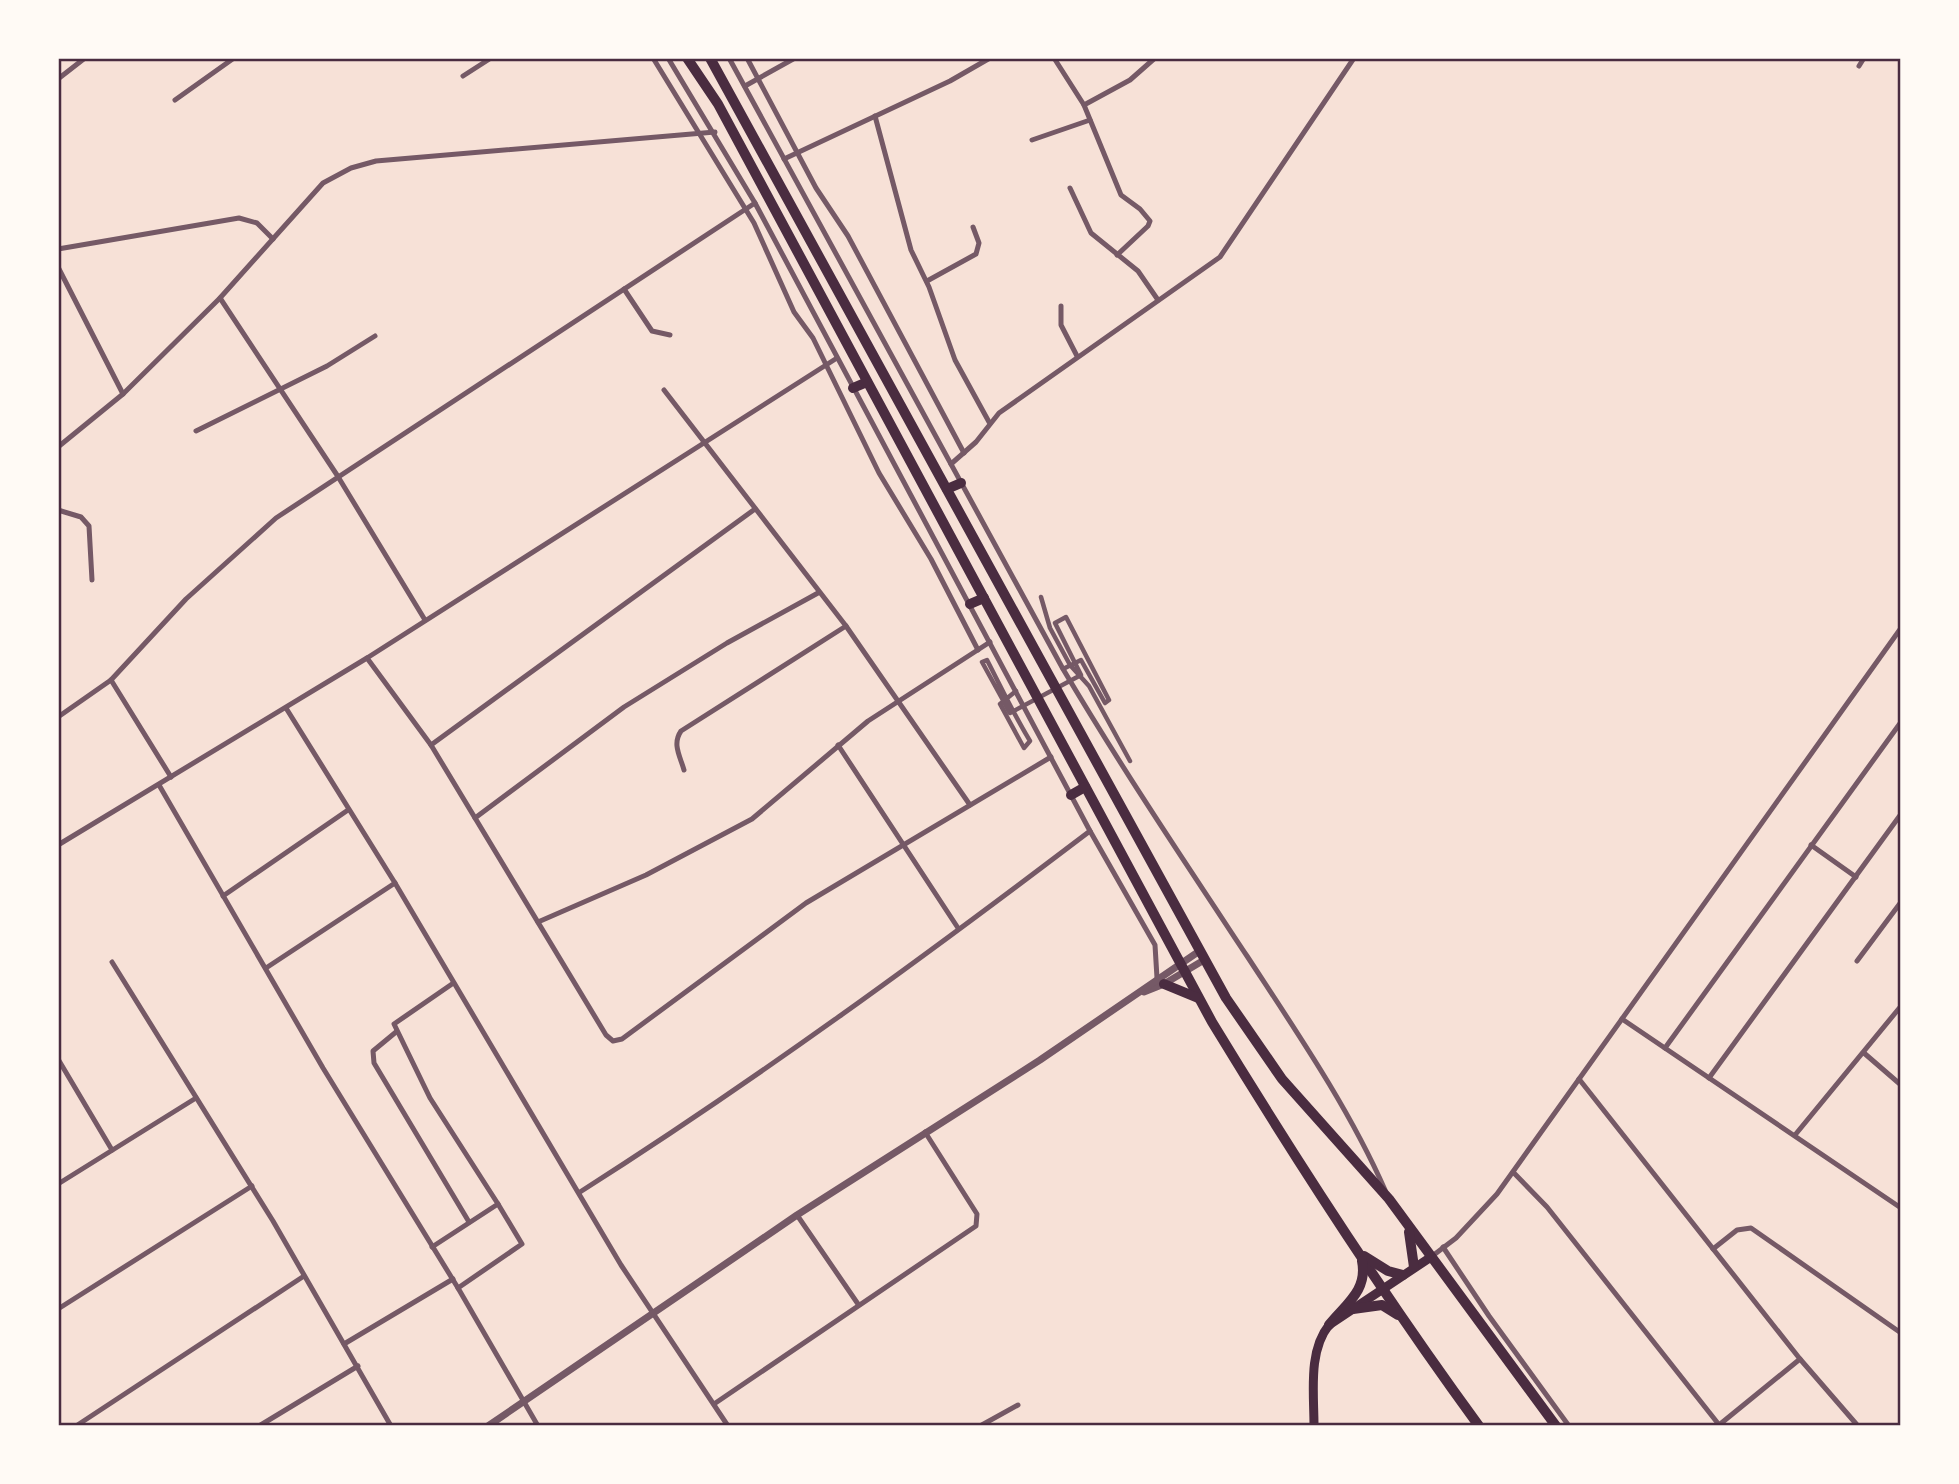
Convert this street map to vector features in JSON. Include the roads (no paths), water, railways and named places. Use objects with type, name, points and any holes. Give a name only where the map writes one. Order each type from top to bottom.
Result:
[{"type":"highway","points":[[687,58],[718,104],[1199,998],[1285,1142],[1404,1321],[1479,1426]]},
{"type":"highway","points":[[710,58],[1201,956],[1258,1048],[1389,1199],[1556,1426]]},
{"type":"highway","points":[[853,388],[867,382]]},
{"type":"highway","points":[[947,489],[961,483]]},
{"type":"highway","points":[[970,604],[984,598]]},
{"type":"highway","points":[[1071,795],[1085,787]]},
{"type":"highway","points":[[1161,981],[1199,998]]},
{"type":"highway","points":[[1406,1222],[1414,1267]]},
{"type":"highway","points":[[1361,1254],[1388,1271],[1403,1275]]},
{"type":"highway","points":[[1329,1325],[1361,1287],[1364,1278],[1361,1254]]},
{"type":"highway","points":[[1353,1309],[1382,1305],[1404,1321]]},
{"type":"main road","points":[[1314,1426],[1316,1348],[1329,1325],[1430,1257]]},
{"type":"street","points":[[58,79],[85,58]]},
{"type":"street","points":[[175,100],[234,58]]},
{"type":"street","points":[[463,76],[491,58]]},
{"type":"street","points":[[653,58],[702,133],[746,209],[794,312],[813,338],[879,472],[931,559],[978,650]]},
{"type":"street","points":[[668,58],[715,132],[755,203],[1090,831],[1155,945],[1161,981]]},
{"type":"street","points":[[729,58],[1063,668],[1119,764],[1291,1023],[1371,1159],[1389,1199]]},
{"type":"street","points":[[747,58],[796,153],[848,236],[964,453]]},
{"type":"street","points":[[745,86],[795,58]]},
{"type":"street","points":[[785,159],[950,81],[990,58]]},
{"type":"street","points":[[1054,58],[1084,105],[1121,195],[1140,209],[1150,221],[1149,226],[1117,255]]},
{"type":"street","points":[[1084,105],[1130,80],[1155,58]]},
{"type":"street","points":[[951,464],[964,453],[989,422],[1077,356],[1220,257],[1354,58]]},
{"type":"street","points":[[1859,66],[1864,58]]},
{"type":"street","points":[[875,116],[911,250],[927,281],[955,360],[989,422]]},
{"type":"street","points":[[1031,140],[1090,120]]},
{"type":"street","points":[[58,447],[123,394],[220,298],[323,183],[351,167],[376,161],[715,132]]},
{"type":"street","points":[[1070,188],[1091,233],[1138,271],[1158,300]]},
{"type":"street","points":[[58,717],[111,680],[225,561],[276,518],[337,475],[755,203]]},
{"type":"street","points":[[58,249],[239,218],[257,223],[273,239]]},
{"type":"street","points":[[927,281],[976,254],[979,243],[973,227]]},
{"type":"street","points":[[58,267],[123,394]]},
{"type":"street","points":[[624,289],[652,331],[670,335]]},
{"type":"street","points":[[220,298],[337,475],[425,620]]},
{"type":"street","points":[[1061,306],[1061,325],[1077,356]]},
{"type":"street","points":[[196,430],[327,366],[375,336]]},
{"type":"street","points":[[58,845],[367,658],[837,358]]},
{"type":"street","points":[[664,390],[846,626],[970,805]]},
{"type":"street","points":[[431,745],[755,509]]},
{"type":"street","points":[[58,510],[81,517],[89,526],[92,580]]},
{"type":"street","points":[[475,818],[624,707],[727,643],[818,593]]},
{"type":"street","points":[[1041,597],[1050,628],[1070,665],[1089,686],[1130,761]]},
{"type":"street","points":[[1016,691],[1008,698],[1000,704],[1024,748],[1030,741],[1015,716],[1011,706],[1005,694],[987,660],[982,662],[994,682],[999,693],[1004,703],[1010,713],[1081,675],[1076,664],[1071,654],[1055,623],[1066,617],[1109,700],[1105,703],[1081,660],[1070,665],[1063,668]]},
{"type":"street","points":[[684,770],[676,747],[676,738],[681,731],[846,626]]},
{"type":"street","points":[[1430,1257],[1489,1203],[1513,1172],[1901,628]]},
{"type":"street","points":[[538,922],[633,881],[752,819],[838,746],[899,701],[990,642]]},
{"type":"street","points":[[367,658],[431,745],[606,1035],[617,1041],[806,904],[902,843],[1051,757]]},
{"type":"street","points":[[111,680],[171,777]]},
{"type":"street","points":[[286,708],[395,883],[452,984],[653,1315],[728,1426]]},
{"type":"street","points":[[1665,1048],[1901,722]]},
{"type":"street","points":[[838,746],[958,928]]},
{"type":"street","points":[[159,785],[538,1426]]},
{"type":"street","points":[[223,896],[348,810]]},
{"type":"street","points":[[1709,1078],[1901,814]]},
{"type":"street","points":[[580,1192],[694,1120],[815,1036],[1090,831]]},
{"type":"street","points":[[1811,845],[1856,877]]},
{"type":"street","points":[[266,968],[395,883]]},
{"type":"street","points":[[1857,961],[1901,902]]},
{"type":"street","points":[[488,1426],[797,1215],[1201,956]]},
{"type":"street","points":[[113,962],[252,1186],[391,1426]]},
{"type":"street","points":[[452,984],[396,1020],[396,1032],[430,1098],[522,1244],[458,1288]]},
{"type":"street","points":[[1795,1135],[1901,1006]]},
{"type":"street","points":[[1622,1019],[1901,1208]]},
{"type":"street","points":[[396,1032],[373,1051],[374,1063],[469,1223]]},
{"type":"street","points":[[1864,1053],[1901,1085]]},
{"type":"street","points":[[58,1059],[112,1150]]},
{"type":"street","points":[[1579,1079],[1800,1359],[1858,1426]]},
{"type":"street","points":[[58,1184],[196,1098]]},
{"type":"street","points":[[713,1404],[976,1226],[977,1214],[925,1132]]},
{"type":"street","points":[[1513,1172],[1547,1207],[1720,1426],[1800,1359]]},
{"type":"street","points":[[58,1309],[252,1186]]},
{"type":"street","points":[[432,1247],[498,1204]]},
{"type":"street","points":[[797,1215],[858,1304]]},
{"type":"street","points":[[1713,1249],[1738,1230],[1751,1228],[1901,1333]]},
{"type":"street","points":[[1443,1247],[1489,1316],[1569,1426]]},
{"type":"street","points":[[76,1426],[304,1276]]},
{"type":"street","points":[[344,1344],[453,1279]]},
{"type":"street","points":[[259,1426],[358,1366]]},
{"type":"street","points":[[980,1426],[1018,1405]]}]
